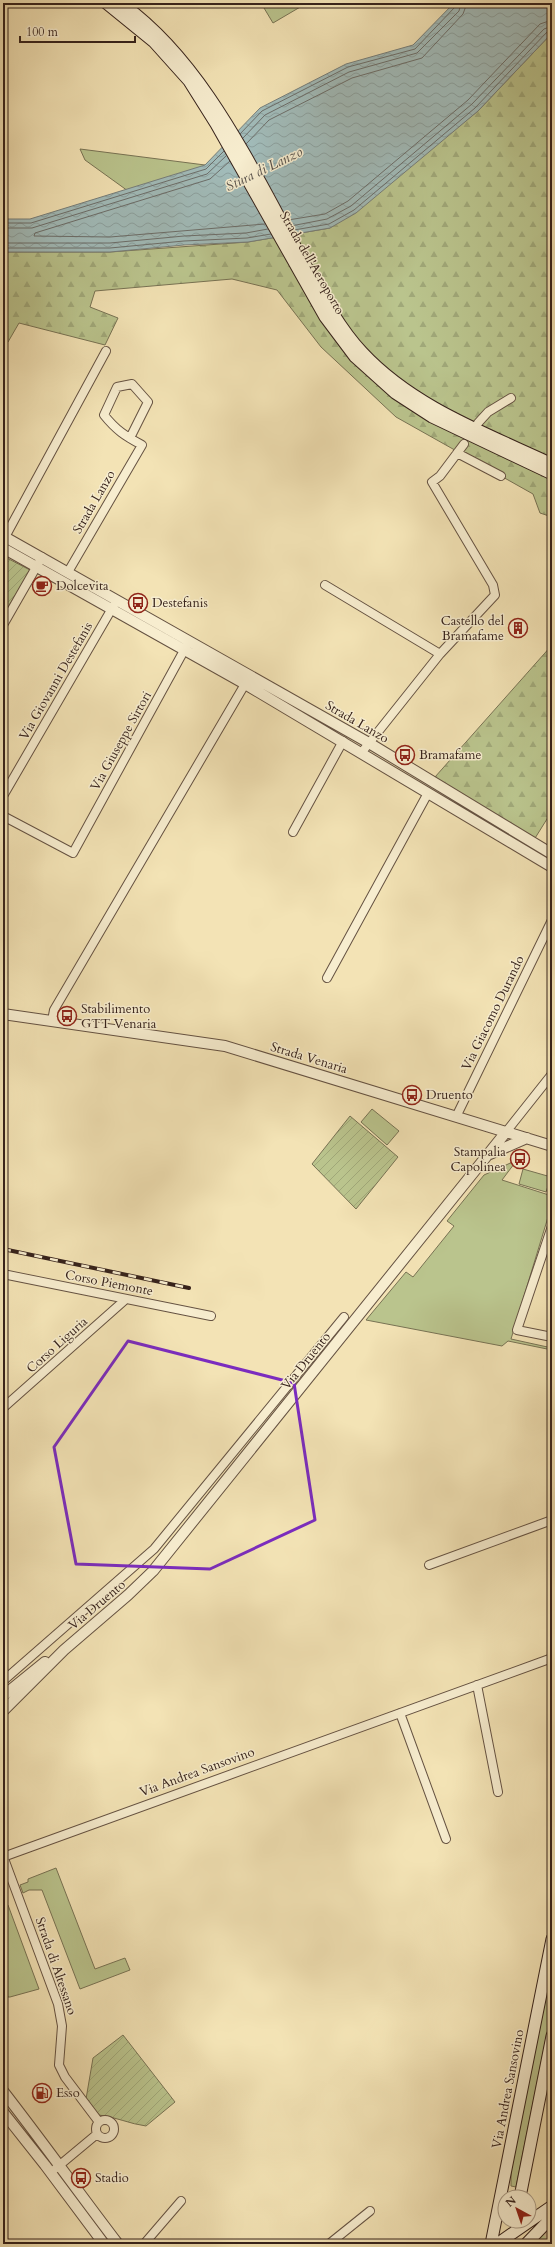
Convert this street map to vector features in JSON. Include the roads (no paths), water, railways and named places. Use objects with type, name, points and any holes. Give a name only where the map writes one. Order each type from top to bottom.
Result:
[{"type":"main road","name":"Strada dell'Aeroporto","points":[[106,3],[154,42],[189,81],[304,273],[362,352],[402,388],[436,409],[552,464]]},
{"type":"main road","name":"Strada dell'Aeroporto","points":[[121,3],[152,27],[197,79],[224,120],[304,273],[325,317],[355,357],[395,393],[432,417],[552,474]]},
{"type":"main road","name":"Via Andrea Sansovino","points":[[491,2244],[552,1939]]},
{"type":"main road","points":[[522,2189],[552,2036]]},
{"type":"main road","points":[[497,2244],[511,2239],[552,2206]]},
{"type":"main road","points":[[526,2244],[552,2217]]},
{"type":"main road","points":[[511,2239],[513,2229]]},
{"type":"street","points":[[4,536],[106,351]]},
{"type":"street","points":[[132,384],[148,402],[130,438],[118,432],[104,415],[117,387],[132,384]]},
{"type":"street","points":[[478,423],[488,412],[511,398]]},
{"type":"street","name":"Strada Lanzo","points":[[68,572],[142,445],[130,438]]},
{"type":"street","points":[[362,752],[440,654],[495,595],[493,585],[432,482],[464,444]]},
{"type":"street","points":[[457,453],[501,476]]},
{"type":"street","name":"Strada Lanzo","points":[[4,536],[190,641],[247,680],[343,741],[552,867]]},
{"type":"street","name":"Strada Lanzo","points":[[3,548],[36,568],[184,650],[247,680],[369,743],[552,854]]},
{"type":"street","points":[[3,625],[42,557]]},
{"type":"street","points":[[325,585],[440,654]]},
{"type":"street","name":"Via Giovanni Destefanis","points":[[3,796],[117,599]]},
{"type":"street","name":"Via Giuseppe Sirtori","points":[[3,816],[73,853],[190,641]]},
{"type":"street","points":[[52,1021],[54,1010],[247,680]]},
{"type":"street","name":"Strada Lanzo","points":[[293,832],[343,741]]},
{"type":"street","points":[[327,978],[428,793]]},
{"type":"street","name":"Via Giacomo Durando","points":[[456,1117],[552,920]]},
{"type":"street","name":"Strada Venaria","points":[[3,1014],[225,1046],[552,1146]]},
{"type":"street","name":"Via Druento","points":[[5,1706],[64,1650],[128,1596],[164,1558],[552,1074]]},
{"type":"street","points":[[488,1155],[527,1138]]},
{"type":"street","points":[[552,1226],[517,1330],[552,1337]]},
{"type":"street","name":"Corso Piemonte","points":[[3,1274],[211,1316]]},
{"type":"street","name":"Corso Liguria","points":[[3,1408],[126,1299]]},
{"type":"street","name":"Via Druento","points":[[3,1681],[154,1549],[344,1317]]},
{"type":"street","points":[[428,1565],[552,1520]]},
{"type":"street","points":[[154,1549],[164,1558]]},
{"type":"street","name":"Via Druento","points":[[3,1696],[31,1671],[64,1650]]},
{"type":"street","name":"Via Andrea Sansovino","points":[[3,1857],[552,1658]]},
{"type":"street","points":[[477,1685],[498,1792]]},
{"type":"street","points":[[400,1713],[446,1839]]},
{"type":"street","name":"Strada di Altessano","points":[[3,1857],[58,2004],[62,2026],[59,2065],[65,2077],[99,2122],[107,2120],[112,2124],[114,2129],[112,2134],[107,2138],[97,2134]]},
{"type":"street","points":[[3,2090],[60,2164],[80,2194],[118,2244]]},
{"type":"street","points":[[3,2112],[51,2172],[104,2244]]},
{"type":"street","points":[[51,2172],[97,2134],[96,2129],[99,2122]]},
{"type":"street","points":[[144,2244],[181,2201]]},
{"type":"street","points":[[329,2244],[370,2211]]},
{"type":"street","points":[[505,2244],[511,2239]]},
{"type":"water","name":"Stura di Lanzo","points":[[454,3],[552,3],[552,33],[478,111],[356,213],[330,228],[248,242],[184,245],[110,252],[3,252],[3,219],[30,219],[205,165],[260,108],[346,64],[413,45]]},
{"type":"tunnel","points":[[530,2244],[552,2229]]},
{"type":"railway","points":[[3,1249],[189,1288]]},
{"type":"place","name":"Dolcevita","points":[[42,586]]},
{"type":"place","name":"Destefanis","points":[[138,603]]},
{"type":"place","name":"Castello del Bramafame","points":[[518,628]]},
{"type":"place","name":"Bramafame","points":[[405,755]]},
{"type":"place","name":"Stabilimento GTT Venaria","points":[[67,1016]]},
{"type":"place","name":"Druento","points":[[412,1095]]},
{"type":"place","name":"Stampalia Capolinea","points":[[520,1159]]},
{"type":"place","name":"Esso","points":[[42,2093]]},
{"type":"place","name":"Stadio","points":[[81,2178]]}]
